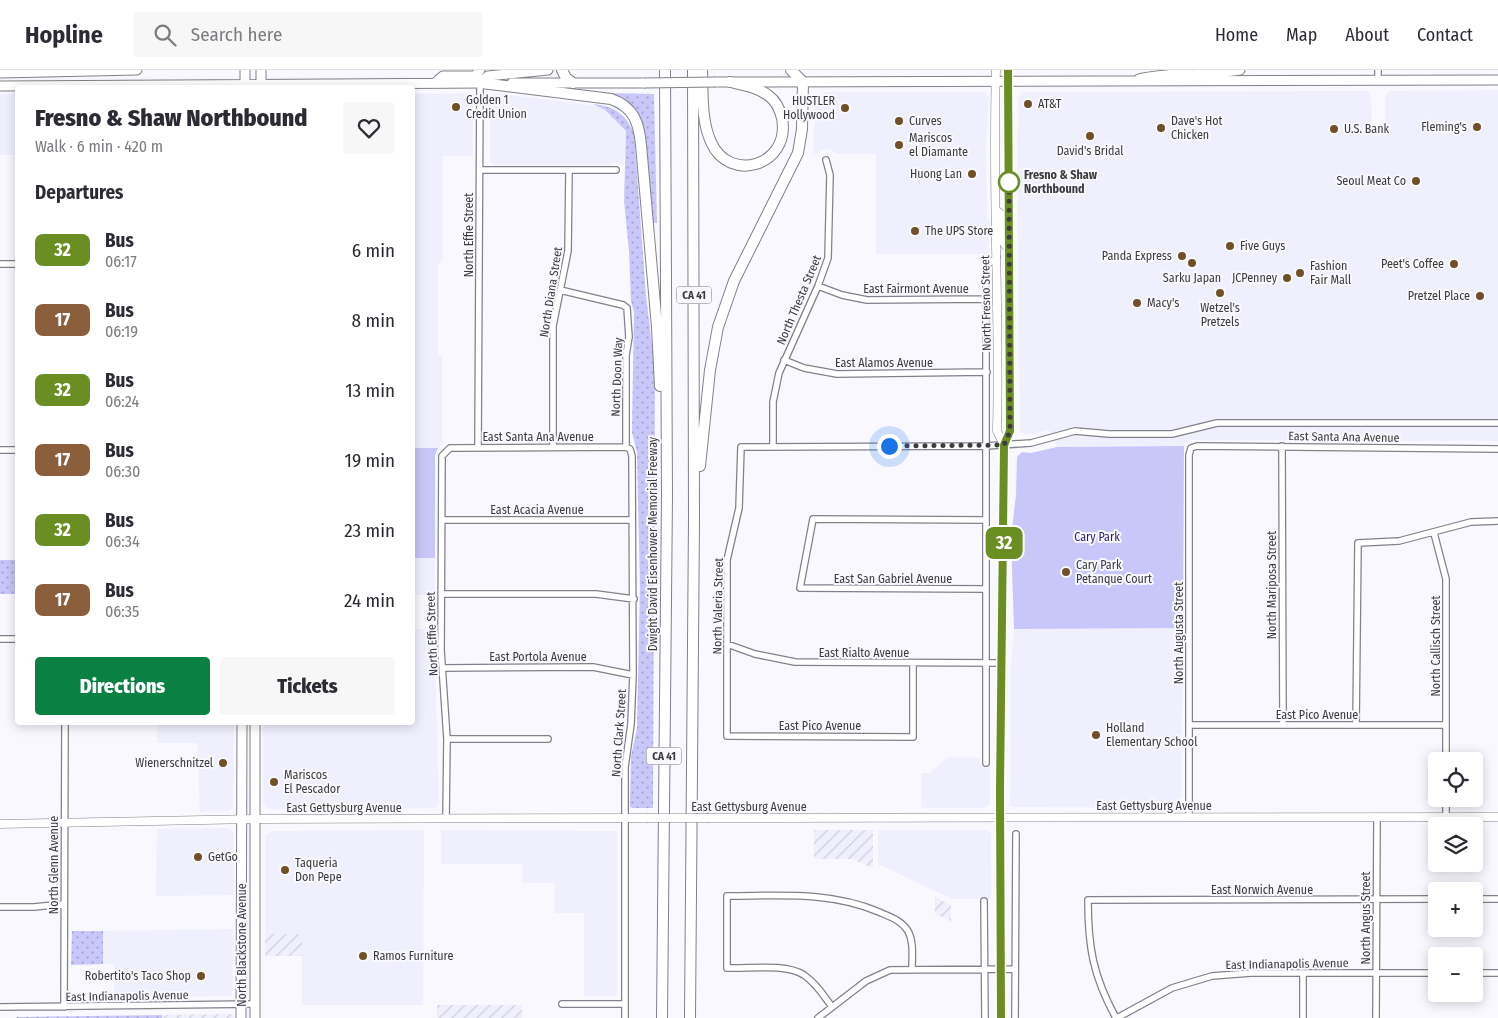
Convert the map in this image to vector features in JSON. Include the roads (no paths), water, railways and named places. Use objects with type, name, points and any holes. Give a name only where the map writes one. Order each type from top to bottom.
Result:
[{"type":"highway","points":[[562,70],[566,78],[573,83]]},
{"type":"highway","points":[[660,70],[667,253]]},
{"type":"highway","name":"Dwight David Eisenhower Memorial Freeway","points":[[662,1018],[667,495],[666,70]]},
{"type":"highway","name":"CA 41","points":[[690,1018],[694,520],[693,70]]},
{"type":"highway","points":[[702,70],[706,124],[716,150],[726,159],[737,164],[750,165],[764,161],[776,151],[782,140],[783,128],[780,110],[772,98],[765,93],[730,82]]},
{"type":"highway","points":[[694,520],[710,370],[718,327],[734,281],[798,153],[802,129],[803,82],[791,70]]},
{"type":"highway","points":[[480,83],[611,100],[625,106],[638,123],[658,327],[667,495]]},
{"type":"main road","points":[[0,73],[136,70]]},
{"type":"main road","points":[[245,70],[245,85]]},
{"type":"main road","points":[[261,70],[261,85]]},
{"type":"main road","points":[[435,83],[443,76],[475,76],[480,70]]},
{"type":"main road","points":[[480,83],[488,76],[548,70]]},
{"type":"main road","points":[[1130,81],[1154,74],[1184,74],[1189,70]]},
{"type":"main road","points":[[1185,81],[1195,74],[1225,73],[1240,70]]},
{"type":"main road","points":[[319,85],[435,83],[1498,80]]},
{"type":"main road","points":[[0,86],[15,86]]},
{"type":"main road","name":"North Blackstone Avenue","points":[[241,1018],[242,725]]},
{"type":"main road","name":"North Blackstone Avenue","points":[[255,1018],[256,725]]},
{"type":"street","name":"North Fresno Street","points":[[996,70],[998,431],[1004,445]]},
{"type":"street","name":"North Fresno Street","points":[[1001,1018],[1000,818],[1004,445],[1010,431],[1008,70]]},
{"type":"street","points":[[1378,70],[1378,80]]},
{"type":"street","points":[[66,72],[66,85]]},
{"type":"street","name":"North Effie Street","points":[[478,447],[480,83]]},
{"type":"street","name":"North Thesta Street","points":[[773,446],[774,388],[784,360],[818,286],[828,258],[830,247],[830,175],[826,160]]},
{"type":"street","points":[[480,170],[616,170]]},
{"type":"street","name":"North Diana Street","points":[[552,447],[553,326],[568,251],[569,170]]},
{"type":"street","points":[[996,210],[1001,214],[1003,242],[1009,250]]},
{"type":"street","points":[[986,763],[986,266],[997,258]]},
{"type":"street","points":[[0,264],[15,264]]},
{"type":"street","name":"East Fairmont Avenue","points":[[818,286],[842,295],[867,300],[986,299]]},
{"type":"street","name":"North Doon Way","points":[[560,290],[623,305],[627,308],[629,337],[626,355],[628,448]]},
{"type":"street","name":"East Alamos Avenue","points":[[784,360],[804,368],[837,374],[987,372]]},
{"type":"street","points":[[773,446],[986,446],[1031,443],[1075,431],[1109,434],[1183,434],[1205,425],[1217,424],[1498,423]]},
{"type":"street","name":"North Valeria Street","points":[[727,736],[728,560],[740,508],[741,447],[773,446]]},
{"type":"street","name":"East Santa Ana Avenue","points":[[1191,448],[1198,446],[1282,446],[1498,449]]},
{"type":"street","name":"North Mariposa Street","points":[[1282,446],[1283,724]]},
{"type":"street","name":"East Santa Ana Avenue","points":[[445,450],[450,448],[478,447],[628,448]]},
{"type":"street","name":"North Clark Street","points":[[625,1018],[625,767],[632,724],[634,599],[628,448]]},
{"type":"street","name":"North Augusta Street","points":[[1189,818],[1188,455],[1191,448]]},
{"type":"street","points":[[0,450],[15,450]]},
{"type":"street","name":"North Effie Street","points":[[445,450],[442,456],[441,594],[447,739],[446,819]]},
{"type":"street","name":"East San Gabriel Avenue","points":[[985,520],[813,519],[800,588],[985,589]]},
{"type":"street","name":"East Acacia Avenue","points":[[442,520],[632,520]]},
{"type":"street","points":[[1356,725],[1358,543],[1399,541],[1471,522],[1498,521]]},
{"type":"street","name":"North Callisch Street","points":[[1434,533],[1446,579],[1446,752]]},
{"type":"street","points":[[441,594],[596,594],[634,599]]},
{"type":"street","points":[[0,639],[15,639]]},
{"type":"street","name":"East Rialto Avenue","points":[[727,644],[755,654],[795,662],[1003,662]]},
{"type":"street","name":"East Pico Avenue","points":[[727,736],[913,736],[914,663]]},
{"type":"street","name":"East Portola Avenue","points":[[443,668],[594,667],[633,675]]},
{"type":"street","name":"North Glenn Avenue","points":[[64,1007],[65,725]]},
{"type":"street","name":"East Pico Avenue","points":[[1188,725],[1446,725]]},
{"type":"street","points":[[447,739],[548,739]]},
{"type":"street","points":[[1446,807],[1446,817]]},
{"type":"street","name":"East Gettysburg Avenue","points":[[0,824],[242,819],[1428,817]]},
{"type":"street","name":"East Gettysburg Avenue","points":[[1483,817],[1498,817]]},
{"type":"street","name":"North Angus Street","points":[[1376,1018],[1377,818]]},
{"type":"street","points":[[1015,1018],[1016,834]]},
{"type":"street","points":[[832,1007],[813,983],[803,975],[792,970],[727,968],[727,896],[814,896],[859,903],[894,918],[907,929],[913,947],[912,969]]},
{"type":"street","name":"East Norwich Avenue","points":[[1117,1018],[1104,996],[1093,965],[1089,944],[1088,900],[1428,899]]},
{"type":"street","points":[[1483,899],[1498,899]]},
{"type":"street","points":[[984,901],[985,1018]]},
{"type":"street","points":[[0,907],[64,904]]},
{"type":"street","points":[[818,1018],[877,974],[890,970],[1015,969]]},
{"type":"street","points":[[1303,973],[1303,1018]]},
{"type":"street","name":"East Indianapolis Avenue","points":[[1117,1018],[1172,988],[1192,981],[1232,974],[1428,973]]},
{"type":"street","points":[[1483,973],[1498,973]]},
{"type":"street","name":"East Indianapolis Avenue","points":[[0,1008],[255,1004]]},
{"type":"street","points":[[562,1004],[625,1004]]},
{"type":"place","name":"AT&T","points":[[1028,104]]},
{"type":"place","name":"Golden 1 Credit Union","points":[[456,107]]},
{"type":"place","name":"HUSTLER Hollywood","points":[[845,108]]},
{"type":"place","name":"Curves","points":[[899,121]]},
{"type":"place","name":"Fleming's","points":[[1477,127]]},
{"type":"place","name":"Dave's Hot Chicken","points":[[1161,128]]},
{"type":"place","name":"U.S. Bank","points":[[1334,129]]},
{"type":"place","name":"David's Bridal","points":[[1090,136]]},
{"type":"place","name":"Mariscos el Diamante","points":[[899,145]]},
{"type":"place","name":"Huong Lan","points":[[972,174]]},
{"type":"place","name":"Seoul Meat Co","points":[[1416,181]]},
{"type":"place","name":"Fresno & Shaw Northbound","points":[[1009,182]]},
{"type":"place","name":"The UPS Store","points":[[915,231]]},
{"type":"place","name":"Five Guys","points":[[1230,246]]},
{"type":"place","name":"Panda Express","points":[[1182,256]]},
{"type":"place","name":"Sarku Japan","points":[[1192,263]]},
{"type":"place","name":"Peet's Coffee","points":[[1454,264]]},
{"type":"place","name":"Fashion Fair Mall","points":[[1300,273]]},
{"type":"place","name":"JCPenney","points":[[1287,278]]},
{"type":"place","name":"Wetzel's Pretzels","points":[[1220,293]]},
{"type":"place","name":"Pretzel Place","points":[[1480,296]]},
{"type":"place","name":"Macy's","points":[[1137,303]]},
{"type":"place","name":"Cary Park Petanque Court","points":[[1066,572]]},
{"type":"place","name":"Holland Elementary School","points":[[1096,735]]},
{"type":"place","name":"Wienerschnitzel","points":[[223,763]]},
{"type":"place","name":"Mariscos El Pescador","points":[[274,782]]},
{"type":"place","name":"GetGo","points":[[198,857]]},
{"type":"place","name":"Taqueria Don Pepe","points":[[285,870]]},
{"type":"place","name":"Ramos Furniture","points":[[363,956]]},
{"type":"place","name":"Robertito's Taco Shop","points":[[201,976]]},
{"type":"park label","name":"Cary Park","points":[[1097,537]]}]
